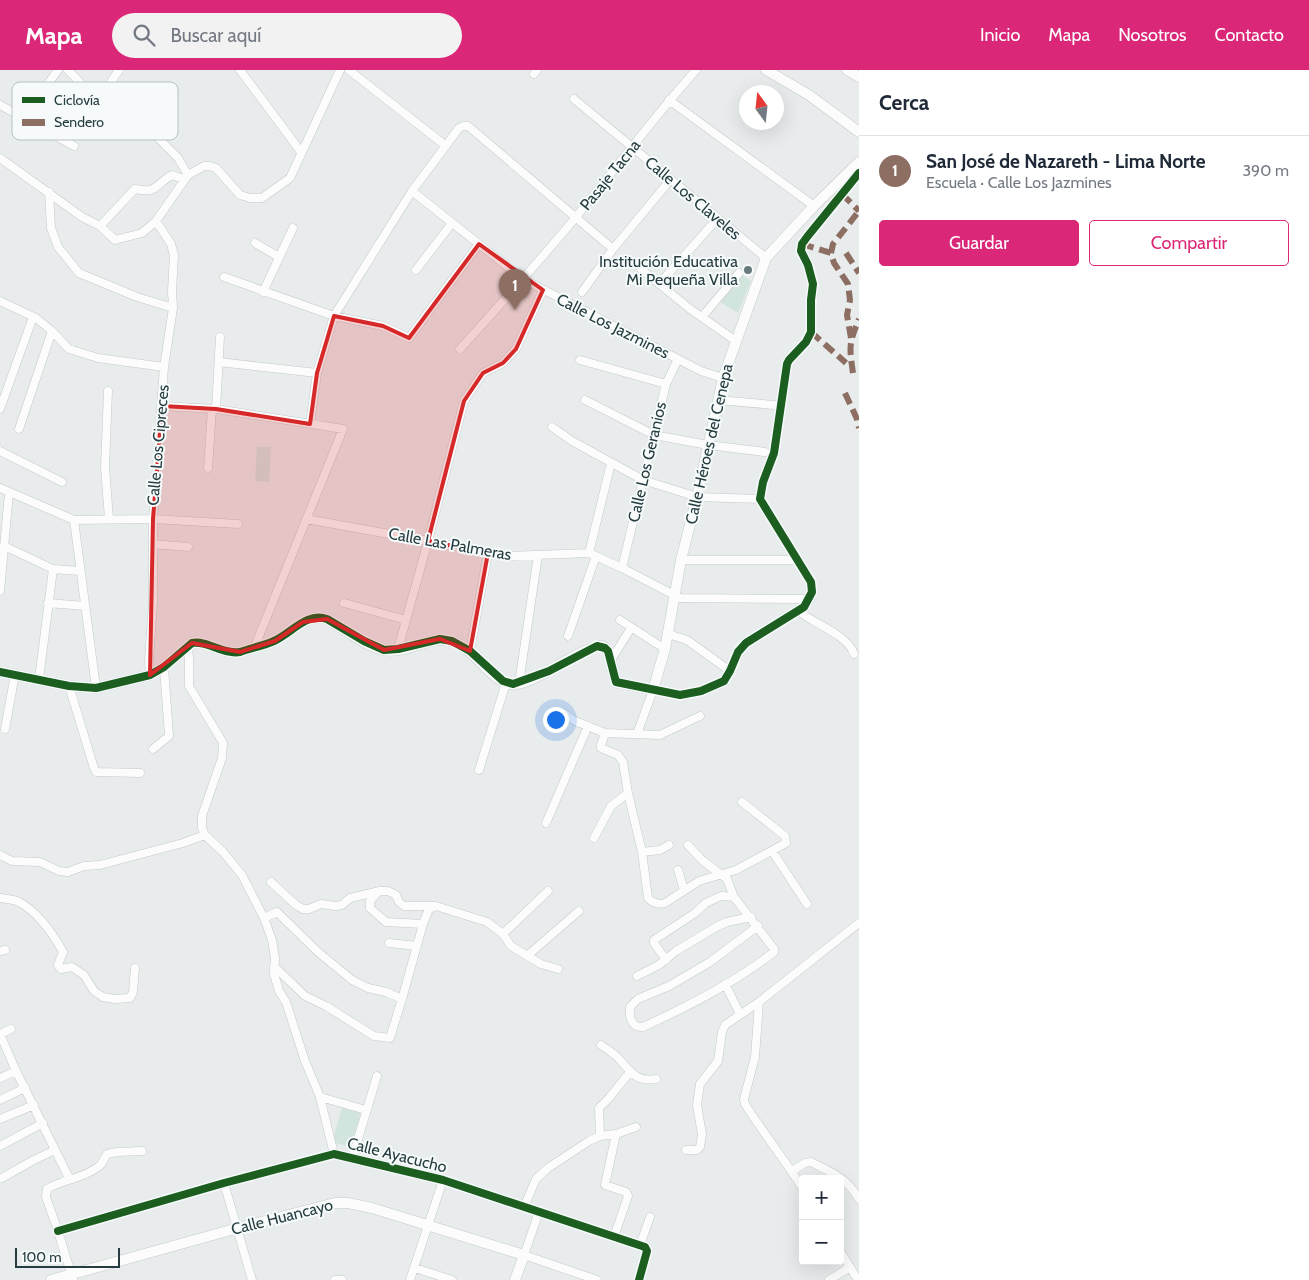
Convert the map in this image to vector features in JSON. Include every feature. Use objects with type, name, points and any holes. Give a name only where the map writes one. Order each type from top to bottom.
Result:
[{"type":"street","points":[[50,82],[58,70]]},
{"type":"street","points":[[68,70],[80,82]]},
{"type":"street","points":[[111,82],[119,70]]},
{"type":"street","points":[[240,70],[302,152]]},
{"type":"street","points":[[0,159],[82,217],[100,226],[115,240],[142,233],[156,221],[186,177],[204,166],[216,168],[240,195],[250,198],[262,198],[290,178],[340,70]]},
{"type":"street","points":[[349,70],[446,146]]},
{"type":"street","name":"Pasaje Tacna","points":[[460,349],[576,217],[669,100],[696,70]]},
{"type":"street","points":[[766,70],[810,96],[859,132]]},
{"type":"street","points":[[847,70],[859,77]]},
{"type":"street","name":"Calle Los Claveles","points":[[574,99],[766,258]]},
{"type":"street","points":[[669,100],[814,206]]},
{"type":"street","points":[[0,105],[12,112]]},
{"type":"street","points":[[310,424],[320,357],[334,316],[412,191],[459,128],[468,126],[613,249]]},
{"type":"street","points":[[63,140],[74,146]]},
{"type":"street","points":[[160,140],[178,158],[186,177]]},
{"type":"street","name":"Calle Héroes del Cenepa","points":[[637,734],[665,649],[682,560],[723,378],[766,258],[814,206],[859,162]]},
{"type":"street","points":[[0,672],[69,686],[96,688],[150,675],[164,667],[188,646],[197,642],[234,653],[276,641],[310,618],[320,617],[384,650],[398,649],[440,639],[452,641],[470,651],[495,676],[506,683],[519,684],[597,646],[605,648],[611,660],[616,682],[680,695],[701,691],[724,681],[738,652],[746,643],[804,607],[810,599],[812,592],[811,582],[760,499],[763,482],[774,454],[787,364],[806,342],[811,332],[813,284],[808,265],[801,251],[802,244],[806,236],[859,173]]},
{"type":"street","points":[[100,226],[135,189],[149,191],[155,189],[172,176],[186,177]]},
{"type":"street","points":[[582,292],[613,249],[671,179]]},
{"type":"street","name":"Calle Los Jazmines","points":[[412,191],[523,279],[701,371],[723,378]]},
{"type":"street","points":[[49,192],[52,228],[58,247],[79,273],[137,297],[173,308]]},
{"type":"street","points":[[659,284],[718,218]]},
{"type":"street","name":"Calle Los Cipreces","points":[[150,675],[149,660],[153,603],[152,519],[164,367],[173,308],[174,254],[171,244],[156,221]]},
{"type":"street","points":[[416,270],[452,223]]},
{"type":"street","points":[[263,292],[293,228]]},
{"type":"street","points":[[255,243],[279,257]]},
{"type":"street","points":[[224,276],[263,292],[334,316],[383,326],[409,338],[479,244]]},
{"type":"street","points":[[641,269],[736,341]]},
{"type":"street","points":[[702,317],[739,273]]},
{"type":"street","points":[[398,649],[464,401],[483,373],[504,363],[516,349],[543,290]]},
{"type":"street","points":[[0,301],[34,317],[52,331],[69,349],[98,358],[164,367]]},
{"type":"street","points":[[0,409],[34,317]]},
{"type":"street","points":[[18,429],[52,331]]},
{"type":"street","points":[[208,468],[220,336]]},
{"type":"street","name":"Calle Los Geranios","points":[[622,568],[666,384],[678,359]]},
{"type":"street","points":[[580,360],[666,384]]},
{"type":"street","points":[[219,362],[317,373]]},
{"type":"street","points":[[108,391],[105,467],[109,519]]},
{"type":"street","points":[[585,400],[654,435],[764,452]]},
{"type":"street","points":[[718,400],[774,405]]},
{"type":"street","points":[[162,406],[214,409],[343,429],[256,646]]},
{"type":"street","points":[[552,427],[572,441],[643,480],[697,497],[760,499]]},
{"type":"street","points":[[0,451],[62,482]]},
{"type":"street","points":[[568,636],[593,555],[611,463]]},
{"type":"street","points":[[0,488],[74,520],[152,519],[238,524]]},
{"type":"street","points":[[0,591],[10,493]]},
{"type":"street","name":"Calle Las Palmeras","points":[[306,519],[428,540],[505,556],[593,555],[680,598],[810,599]]},
{"type":"street","points":[[74,520],[96,688]]},
{"type":"street","points":[[152,544],[188,547]]},
{"type":"street","points":[[4,546],[52,569],[80,571]]},
{"type":"street","points":[[470,651],[488,553]]},
{"type":"street","points":[[519,684],[538,555]]},
{"type":"street","points":[[682,560],[798,560]]},
{"type":"street","points":[[39,679],[52,569]]},
{"type":"street","points":[[48,603],[85,606]]},
{"type":"street","points":[[344,603],[406,620]]},
{"type":"street","points":[[798,611],[839,637],[853,650],[854,654]]},
{"type":"street","points":[[620,620],[665,649]]},
{"type":"street","points":[[611,660],[631,628]]},
{"type":"street","points":[[668,634],[687,640],[730,671]]},
{"type":"street","points":[[188,646],[189,686],[223,743],[222,758],[202,816],[202,828],[205,835],[223,852],[242,875],[264,918],[272,940],[274,974],[279,991],[286,1002],[320,1097],[334,1154]]},
{"type":"street","points":[[153,749],[169,736],[164,667]]},
{"type":"street","points":[[5,728],[15,674]]},
{"type":"street","points":[[479,770],[506,683]]},
{"type":"street","points":[[69,686],[96,772],[140,774]]},
{"type":"street","points":[[565,714],[575,721],[605,733],[637,734],[663,734],[700,716]]},
{"type":"street","points":[[546,823],[588,726]]},
{"type":"street","points":[[605,733],[601,748],[618,755],[622,760],[642,852],[648,898],[656,904],[665,903],[699,881],[736,870],[784,844],[786,838],[742,802]]},
{"type":"street","points":[[594,838],[611,806],[628,793]]},
{"type":"street","points":[[0,855],[12,861],[40,862],[59,871],[68,872],[84,866],[100,865],[183,843],[205,835]]},
{"type":"street","points":[[642,852],[660,850],[669,845]]},
{"type":"street","points":[[688,845],[719,874],[727,878],[734,896],[758,926],[774,949],[774,952],[685,1008],[643,1027],[636,1027],[631,1020],[630,1007],[638,999],[669,986],[702,967],[758,926]]},
{"type":"street","points":[[772,851],[807,904]]},
{"type":"street","points":[[678,870],[684,890]]},
{"type":"street","points":[[272,882],[296,906],[303,909],[310,909],[321,904],[342,905],[350,898],[388,891],[396,895],[399,902],[404,906],[436,906],[487,922],[502,934],[511,946],[541,964],[558,969]]},
{"type":"street","points":[[380,891],[370,901],[370,908],[380,918],[386,922],[422,924]]},
{"type":"street","points":[[502,934],[548,892]]},
{"type":"street","points":[[666,960],[654,943],[654,940],[695,913],[706,903],[721,896],[734,896]]},
{"type":"street","points":[[0,898],[17,901],[32,910],[63,952],[58,965],[61,969],[72,967],[84,975],[94,991],[103,997],[115,999],[130,998],[134,992],[135,968]]},
{"type":"street","points":[[274,966],[305,996],[326,1006],[374,1036],[390,1038],[422,924],[429,909],[436,906]]},
{"type":"street","points":[[528,955],[579,911]]},
{"type":"street","points":[[264,918],[277,912],[318,952],[352,980],[368,988],[386,992],[402,999]]},
{"type":"street","points":[[637,976],[666,960],[676,951],[716,927],[727,922],[751,917]]},
{"type":"street","points":[[686,1150],[697,1150],[700,1147],[702,1134],[697,1105],[700,1084],[718,1061],[722,1032],[725,1025],[759,1002],[859,924]]},
{"type":"street","points":[[389,943],[417,946]]},
{"type":"street","points":[[725,984],[740,1014]]},
{"type":"street","points":[[759,1002],[755,1057],[744,1099],[745,1104],[762,1132],[799,1182]]},
{"type":"street","points":[[11,1029],[0,1034],[16,1071],[69,1178]]},
{"type":"street","points":[[602,1045],[619,1059],[630,1072],[641,1079],[656,1079]]},
{"type":"street","points":[[0,1056],[9,1053]]},
{"type":"street","points":[[0,1078],[16,1071]]},
{"type":"street","points":[[600,1136],[599,1108],[630,1072]]},
{"type":"street","points":[[352,1159],[377,1076]]},
{"type":"street","points":[[0,1100],[25,1088]]},
{"type":"street","points":[[320,1097],[366,1110]]},
{"type":"street","points":[[0,1119],[34,1106]]},
{"type":"street","points":[[0,1146],[43,1123]]},
{"type":"street","points":[[524,1207],[536,1179],[556,1162],[600,1136],[616,1134],[636,1127]]},
{"type":"street","points":[[614,1237],[628,1196],[626,1192],[606,1185],[616,1134]]},
{"type":"street","points":[[2,1178],[55,1150]]},
{"type":"street","points":[[72,1277],[46,1197],[47,1189],[54,1184],[84,1175],[100,1167],[107,1154],[142,1151]]},
{"type":"street","name":"Calle Ayacucho","points":[[58,1231],[224,1183],[334,1154],[442,1180],[640,1245]]},
{"type":"street","points":[[792,1171],[805,1163],[811,1162],[843,1179],[851,1186],[859,1199]]},
{"type":"street","points":[[410,1280],[442,1180]]},
{"type":"street","points":[[224,1183],[252,1280]]},
{"type":"street","name":"Calle Huancayo","points":[[51,1280],[72,1277],[238,1228],[343,1202],[367,1206],[429,1225],[597,1280]]},
{"type":"street","points":[[515,1280],[539,1212]]},
{"type":"street","points":[[639,1280],[647,1252],[646,1248],[640,1245],[650,1217]]},
{"type":"street","points":[[844,1257],[858,1280]]},
{"type":"street","points":[[829,1280],[859,1265]]},
{"type":"street","points":[[415,1268],[452,1280]]},
{"type":"street","points":[[335,1280],[342,1280]]},
{"type":"highlighted area","points":[[479,244],[543,290],[516,349],[503,363],[483,373],[464,401],[428,541],[488,553],[470,651],[440,639],[384,650],[327,619],[303,622],[275,641],[240,652],[192,643],[150,675],[153,519],[162,406],[216,409],[310,424],[317,373],[334,316],[383,326],[409,338]]},
{"type":"shaded area","points":[[739,273],[751,281],[738,313],[717,300]]},
{"type":"shaded area","points":[[257,447],[271,447],[269,482],[255,481]]},
{"type":"shaded area","points":[[342,1107],[361,1112],[351,1147],[332,1142]]},
{"type":"marked path","points":[[842,194],[859,211]]},
{"type":"marked path","points":[[851,338],[847,315],[850,300],[848,284],[834,263],[831,253],[833,244],[859,211]]},
{"type":"marked path","points":[[802,244],[831,253]]},
{"type":"marked path","points":[[846,253],[859,273]]},
{"type":"marked path","points":[[853,373],[851,345],[859,319]]},
{"type":"marked path","points":[[811,332],[846,363]]},
{"type":"marked path","points":[[845,393],[859,428]]},
{"type":"cycle path","points":[[0,672],[69,686],[96,688],[150,675],[164,667],[192,643],[240,652],[274,641],[299,624],[312,618],[319,618],[327,619],[364,641],[384,650],[398,649],[440,639],[452,641],[470,651],[503,681],[513,684],[549,671],[597,646],[608,651],[616,682],[680,695],[701,691],[724,681],[738,652],[746,643],[804,607],[812,592],[811,582],[760,499],[763,482],[774,453],[787,364],[806,342],[811,332],[813,284],[808,265],[801,251],[802,244],[859,173]]},
{"type":"cycle path","points":[[58,1231],[224,1183],[334,1154],[443,1180],[645,1247],[647,1251],[639,1280]]},
{"type":"place","name":"Institución Educativa Mi Pequeña Villa","points":[[748,270]]},
{"type":"place","name":"San José de Nazareth - Lima Norte","points":[[515,310]]}]
